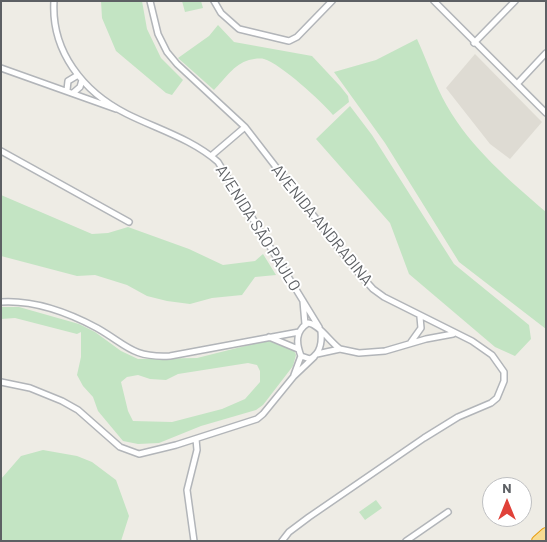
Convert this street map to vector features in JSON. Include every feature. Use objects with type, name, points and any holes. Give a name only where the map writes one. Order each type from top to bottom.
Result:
[{"type":"highway","points":[[537,541],[546,533]]},
{"type":"street","name":"AVENIDA SÃO PAULO","points":[[54,1],[54,22],[57,36],[70,66],[80,78],[124,112],[197,147],[211,156],[228,176],[320,329]]},
{"type":"street","name":"AVENIDA ANDRADINA","points":[[150,1],[158,34],[166,52],[244,127],[354,268],[373,289],[420,316],[472,342],[492,355],[504,372],[504,381],[497,398],[491,403],[458,417],[424,438],[309,517],[289,532],[282,541]]},
{"type":"street","points":[[214,1],[221,13],[239,29],[288,41],[297,37],[332,1]]},
{"type":"street","points":[[434,1],[474,43],[546,112]]},
{"type":"street","points":[[474,43],[515,1]]},
{"type":"street","points":[[517,84],[546,53]]},
{"type":"street","points":[[1,68],[67,90],[124,112]]},
{"type":"street","points":[[67,90],[68,81],[80,78],[80,87],[73,93]]},
{"type":"street","points":[[211,156],[244,127]]},
{"type":"street","points":[[1,151],[130,222]]},
{"type":"street","name":"AVENIDA SÃO PAULO","points":[[303,298],[305,324]]},
{"type":"street","points":[[1,302],[30,304],[72,317],[142,355],[170,356],[266,336],[299,332]]},
{"type":"street","points":[[411,342],[421,328],[420,316]]},
{"type":"street","points":[[294,376],[300,356],[298,349],[299,332],[305,324],[314,323],[340,349]]},
{"type":"street","points":[[1,382],[30,388],[62,402],[78,410],[120,447],[130,452],[150,453],[196,439],[263,414],[294,376],[315,355],[321,342],[320,329]]},
{"type":"street","points":[[300,356],[305,359],[340,349],[371,353],[397,349],[411,342],[454,334]]},
{"type":"street","points":[[266,336],[298,349]]},
{"type":"street","points":[[194,541],[188,490],[197,450],[196,439]]},
{"type":"street","points":[[406,541],[448,512]]},
{"type":"shaded area","points":[[475,54],[542,122],[510,159],[490,144],[446,88]]},
{"type":"green space","points":[[101,1],[142,1],[147,29],[161,58],[183,80],[172,95],[166,93],[116,51],[102,18]]},
{"type":"green space","points":[[182,1],[201,1],[203,8],[185,12]]},
{"type":"green space","points":[[218,25],[234,42],[312,56],[340,86],[348,96],[349,102],[333,115],[290,75],[271,62],[262,59],[249,60],[239,65],[214,90],[178,58],[209,36]]},
{"type":"green space","points":[[417,39],[447,106],[468,136],[505,176],[546,212],[546,329],[459,262],[385,143],[334,72],[376,60]]},
{"type":"green space","points":[[350,106],[372,135],[454,264],[529,325],[531,339],[515,356],[495,347],[409,274],[390,223],[316,139]]},
{"type":"green space","points":[[1,195],[92,234],[108,233],[128,227],[189,249],[223,265],[255,261],[263,254],[276,275],[255,277],[242,295],[212,298],[190,304],[147,296],[127,285],[95,275],[77,276],[1,256]]},
{"type":"green space","points":[[1,307],[19,307],[79,324],[95,332],[121,351],[138,359],[197,358],[269,340],[293,348],[296,355],[293,366],[263,405],[256,410],[201,426],[159,443],[138,444],[123,441],[98,411],[93,397],[83,386],[77,375],[81,357],[81,332],[77,334],[15,318],[1,319]],"holes":[[[248,363],[257,365],[260,371],[260,382],[245,399],[222,409],[172,422],[133,421],[128,411],[121,382],[127,377],[138,375],[150,379],[166,380],[178,374]]]},
{"type":"green space","points":[[43,450],[77,456],[92,462],[116,480],[129,516],[121,541],[1,541],[1,479],[21,456]]},
{"type":"green space","points":[[376,500],[382,508],[365,520],[359,512]]}]
